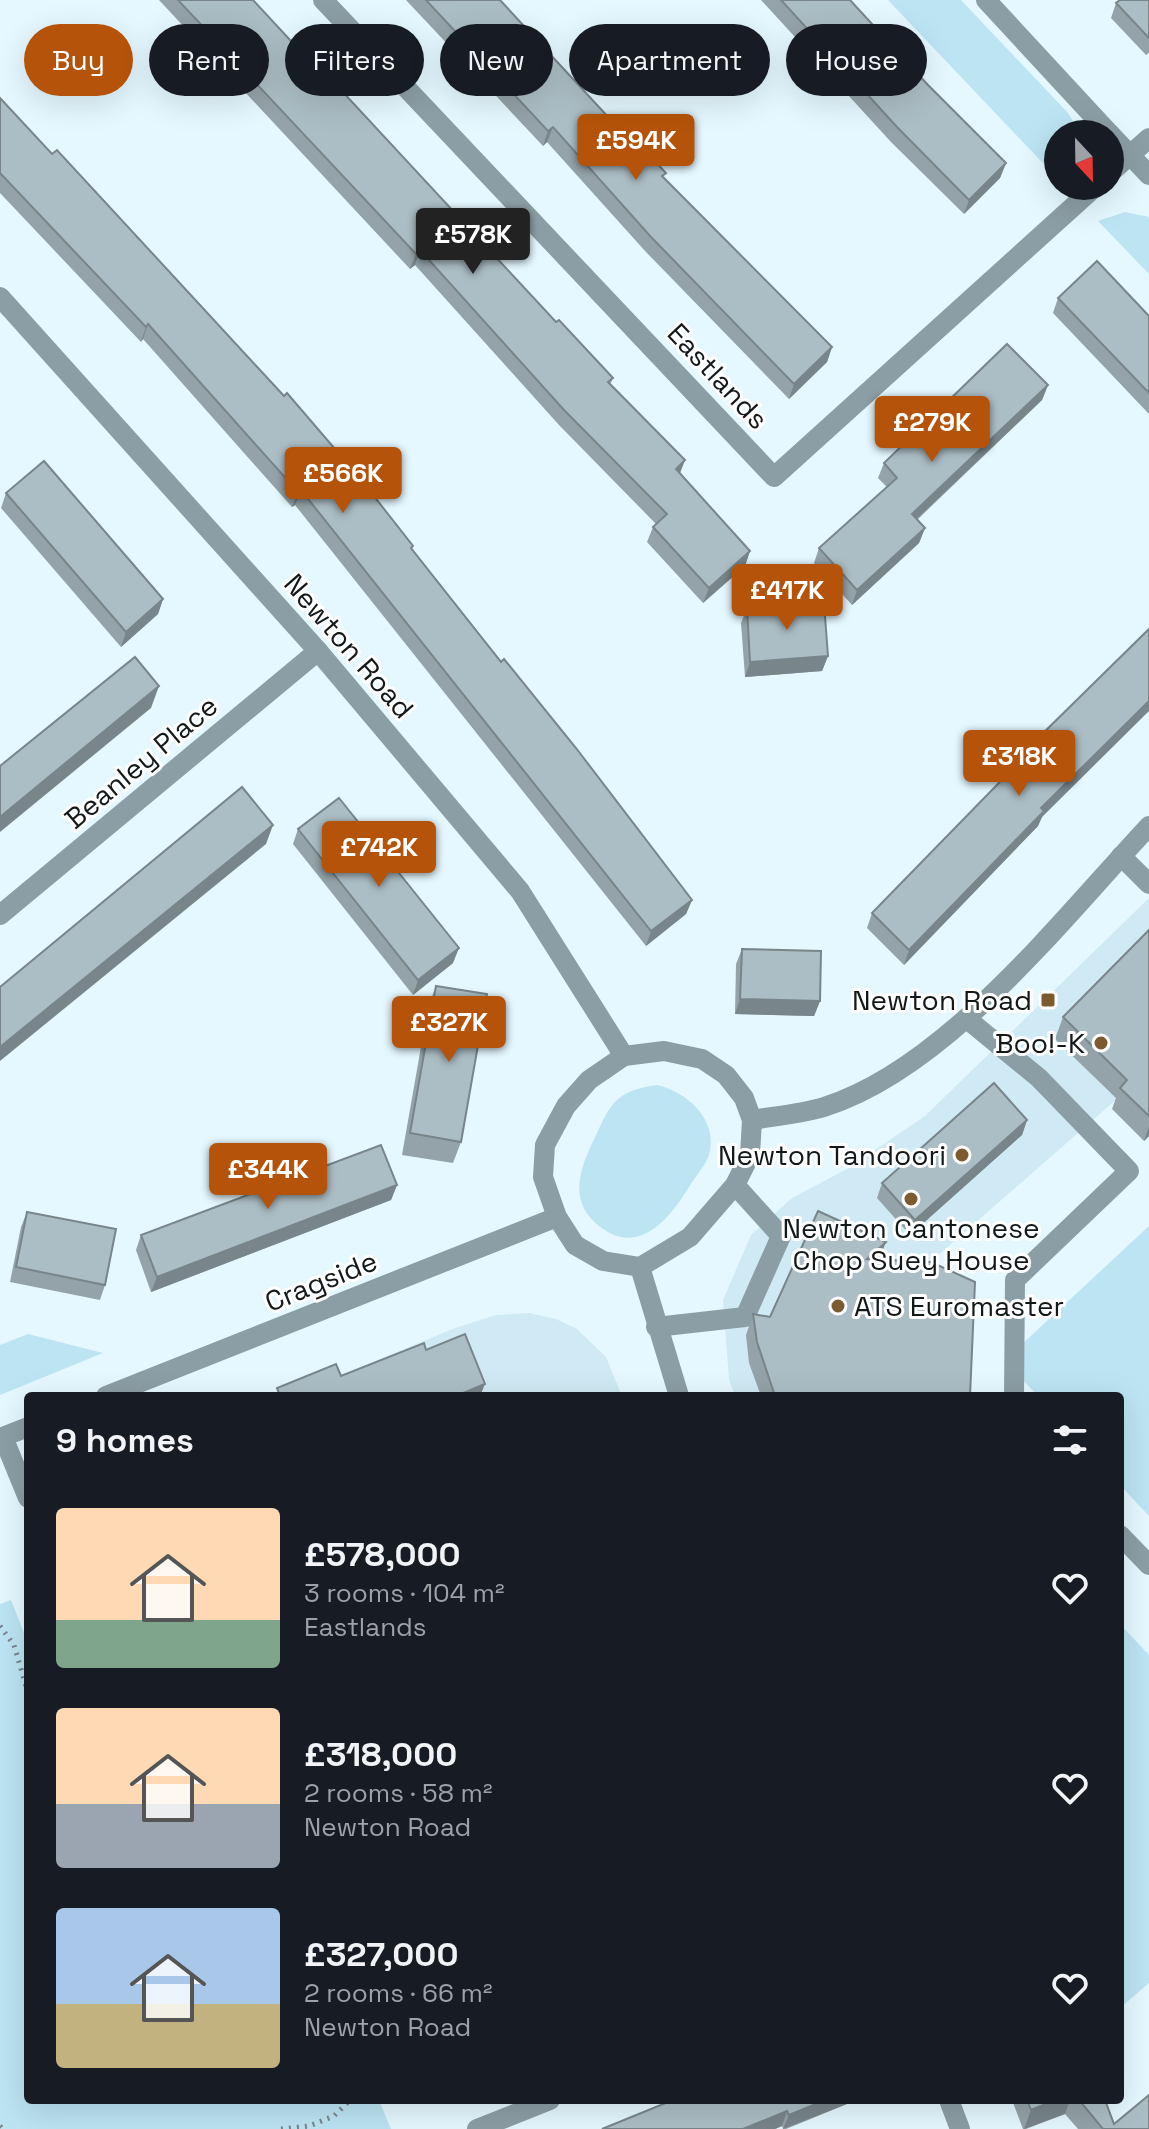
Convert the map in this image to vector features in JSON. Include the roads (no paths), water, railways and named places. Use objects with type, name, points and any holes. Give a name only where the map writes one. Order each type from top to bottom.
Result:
[{"type":"street","name":"Eastlands","points":[[323,0],[774,477],[1081,200]]},
{"type":"street","points":[[986,0],[1097,120]]},
{"type":"street","points":[[1124,161],[1149,138]]},
{"type":"street","points":[[1124,149],[1149,175]]},
{"type":"street","name":"Newton Road","points":[[3,308],[318,651],[520,891],[624,1056]]},
{"type":"street","name":"Beanley Place","points":[[0,915],[318,651]]},
{"type":"street","points":[[752,1120],[825,1107],[896,1072],[967,1019],[1149,826]]},
{"type":"street","points":[[1121,856],[1149,884]]},
{"type":"street","points":[[967,1019],[1039,1078],[1129,1171],[1015,1280],[1014,1392]]},
{"type":"street","points":[[664,1051],[702,1059],[726,1075],[744,1098],[752,1120],[750,1155],[735,1185],[690,1237],[640,1267],[603,1261],[575,1245],[557,1217],[543,1177],[545,1145],[566,1106],[589,1080],[624,1056],[664,1051]]},
{"type":"street","points":[[656,1327],[745,1317],[781,1236],[735,1185]]},
{"type":"street","name":"Cragside","points":[[116,1392],[557,1217]]},
{"type":"street","points":[[640,1267],[678,1392]]},
{"type":"street","points":[[24,1429],[2,1437],[24,1489]]},
{"type":"street","points":[[1124,1539],[1149,1565]]},
{"type":"street","points":[[477,2129],[540,2104]]},
{"type":"street","points":[[951,2104],[960,2129]]},
{"type":"place","name":"Newton Road","points":[[1048,1000]]},
{"type":"place","name":"Boo!-K","points":[[1101,1043]]},
{"type":"place","name":"Newton Tandoori","points":[[962,1155]]},
{"type":"place","name":"Newton Cantonese Chop Suey House","points":[[911,1199]]},
{"type":"place","name":"ATS Euromaster","points":[[838,1306]]}]
